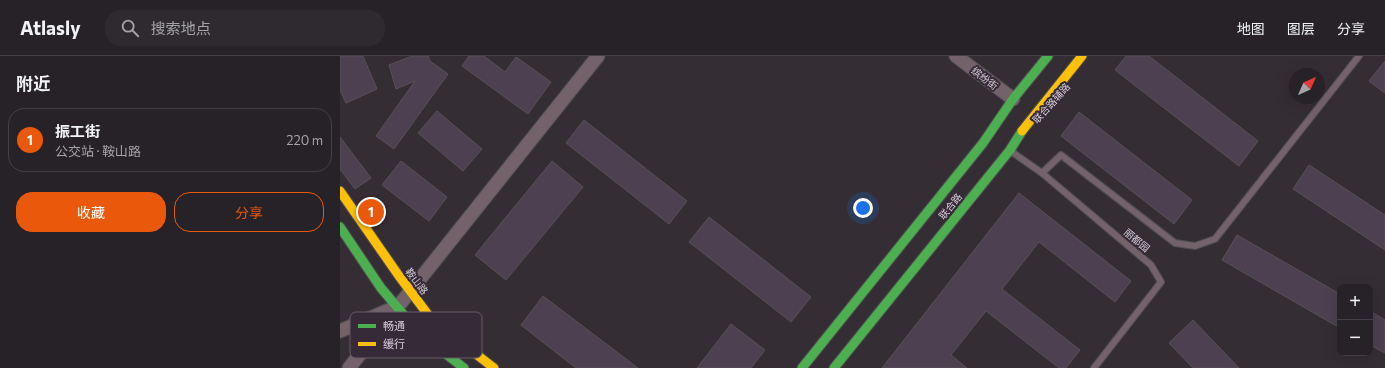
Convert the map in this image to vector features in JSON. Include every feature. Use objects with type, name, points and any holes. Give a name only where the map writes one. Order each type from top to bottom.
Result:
[{"type":"main road","name":"联合路","points":[[834,368],[1010,150],[1023,129],[1082,56]]},
{"type":"main road","name":"联合路","points":[[802,368],[982,143],[1022,89]]},
{"type":"main road","name":"鞍山路","points":[[340,191],[410,292],[426,312]]},
{"type":"main road","points":[[340,227],[381,288],[402,312]]},
{"type":"main road","points":[[451,358],[464,368]]},
{"type":"main road","name":"鞍山路","points":[[481,358],[494,368]]},
{"type":"street","points":[[394,312],[598,56]]},
{"type":"street","name":"缤纷街","points":[[956,56],[1013,100]]},
{"type":"street","points":[[1022,89],[1047,56]]},
{"type":"street","name":"联合路辅路","points":[[1010,150],[1092,56]]},
{"type":"street","points":[[386,312],[398,307]]},
{"type":"street","points":[[340,331],[350,327]]},
{"type":"street","points":[[349,368],[357,358]]},
{"type":"lane","points":[[1042,173],[1061,155],[1175,243],[1195,246],[1215,238],[1359,56]]},
{"type":"lane","name":"丽都园","points":[[1010,150],[1042,173],[1152,264],[1161,282],[1094,368]]},
{"type":"building","points":[[340,56],[363,56],[377,89],[346,103],[340,90]]},
{"type":"building","points":[[412,56],[428,56],[430,61],[448,74],[394,149],[376,136],[415,81],[396,89],[389,65]]},
{"type":"building","points":[[469,56],[484,56],[505,72],[516,57],[551,82],[528,114],[462,66]]},
{"type":"building","points":[[1126,56],[1149,56],[1258,141],[1239,166],[1115,70]]},
{"type":"building","points":[[1385,61],[1385,93],[1369,81]]},
{"type":"building","points":[[437,111],[482,149],[463,171],[418,133]]},
{"type":"building","points":[[1079,112],[1192,200],[1174,224],[1061,136]]},
{"type":"building","points":[[584,120],[687,201],[669,224],[566,143]]},
{"type":"building","points":[[340,137],[371,178],[355,189],[340,169]]},
{"type":"building","points":[[401,161],[447,197],[429,221],[382,185]]},
{"type":"building","points":[[552,161],[583,187],[506,280],[475,255]]},
{"type":"building","points":[[1309,165],[1385,215],[1385,250],[1293,189]]},
{"type":"building","points":[[1019,193],[1131,281],[1115,302],[1039,242],[1002,289],[1080,350],[1066,368],[1059,368],[986,311],[951,355],[967,368],[882,368]]},
{"type":"building","points":[[709,217],[811,297],[791,322],[689,242]]},
{"type":"building","points":[[1237,235],[1337,292],[1337,326],[1222,260]]},
{"type":"building","points":[[543,296],[638,368],[576,368],[521,325]]},
{"type":"building","points":[[1373,313],[1385,320],[1385,353],[1373,347]]},
{"type":"building","points":[[1193,320],[1239,368],[1193,368],[1169,343]]},
{"type":"building","points":[[731,324],[765,350],[751,368],[697,368]]},
{"type":"traffic: fast","points":[[802,368],[983,143],[1013,99],[1048,56]]},
{"type":"traffic: fast","points":[[834,368],[1010,150],[1022,131]]},
{"type":"traffic: fast","points":[[340,227],[381,288],[401,312]]},
{"type":"traffic: fast","points":[[451,358],[464,368]]},
{"type":"traffic: slow","points":[[1022,131],[1082,56]]},
{"type":"traffic: slow","points":[[340,191],[426,312]]},
{"type":"traffic: slow","points":[[481,358],[494,368]]},
{"type":"place","name":"振工街","points":[[371,212]]}]
